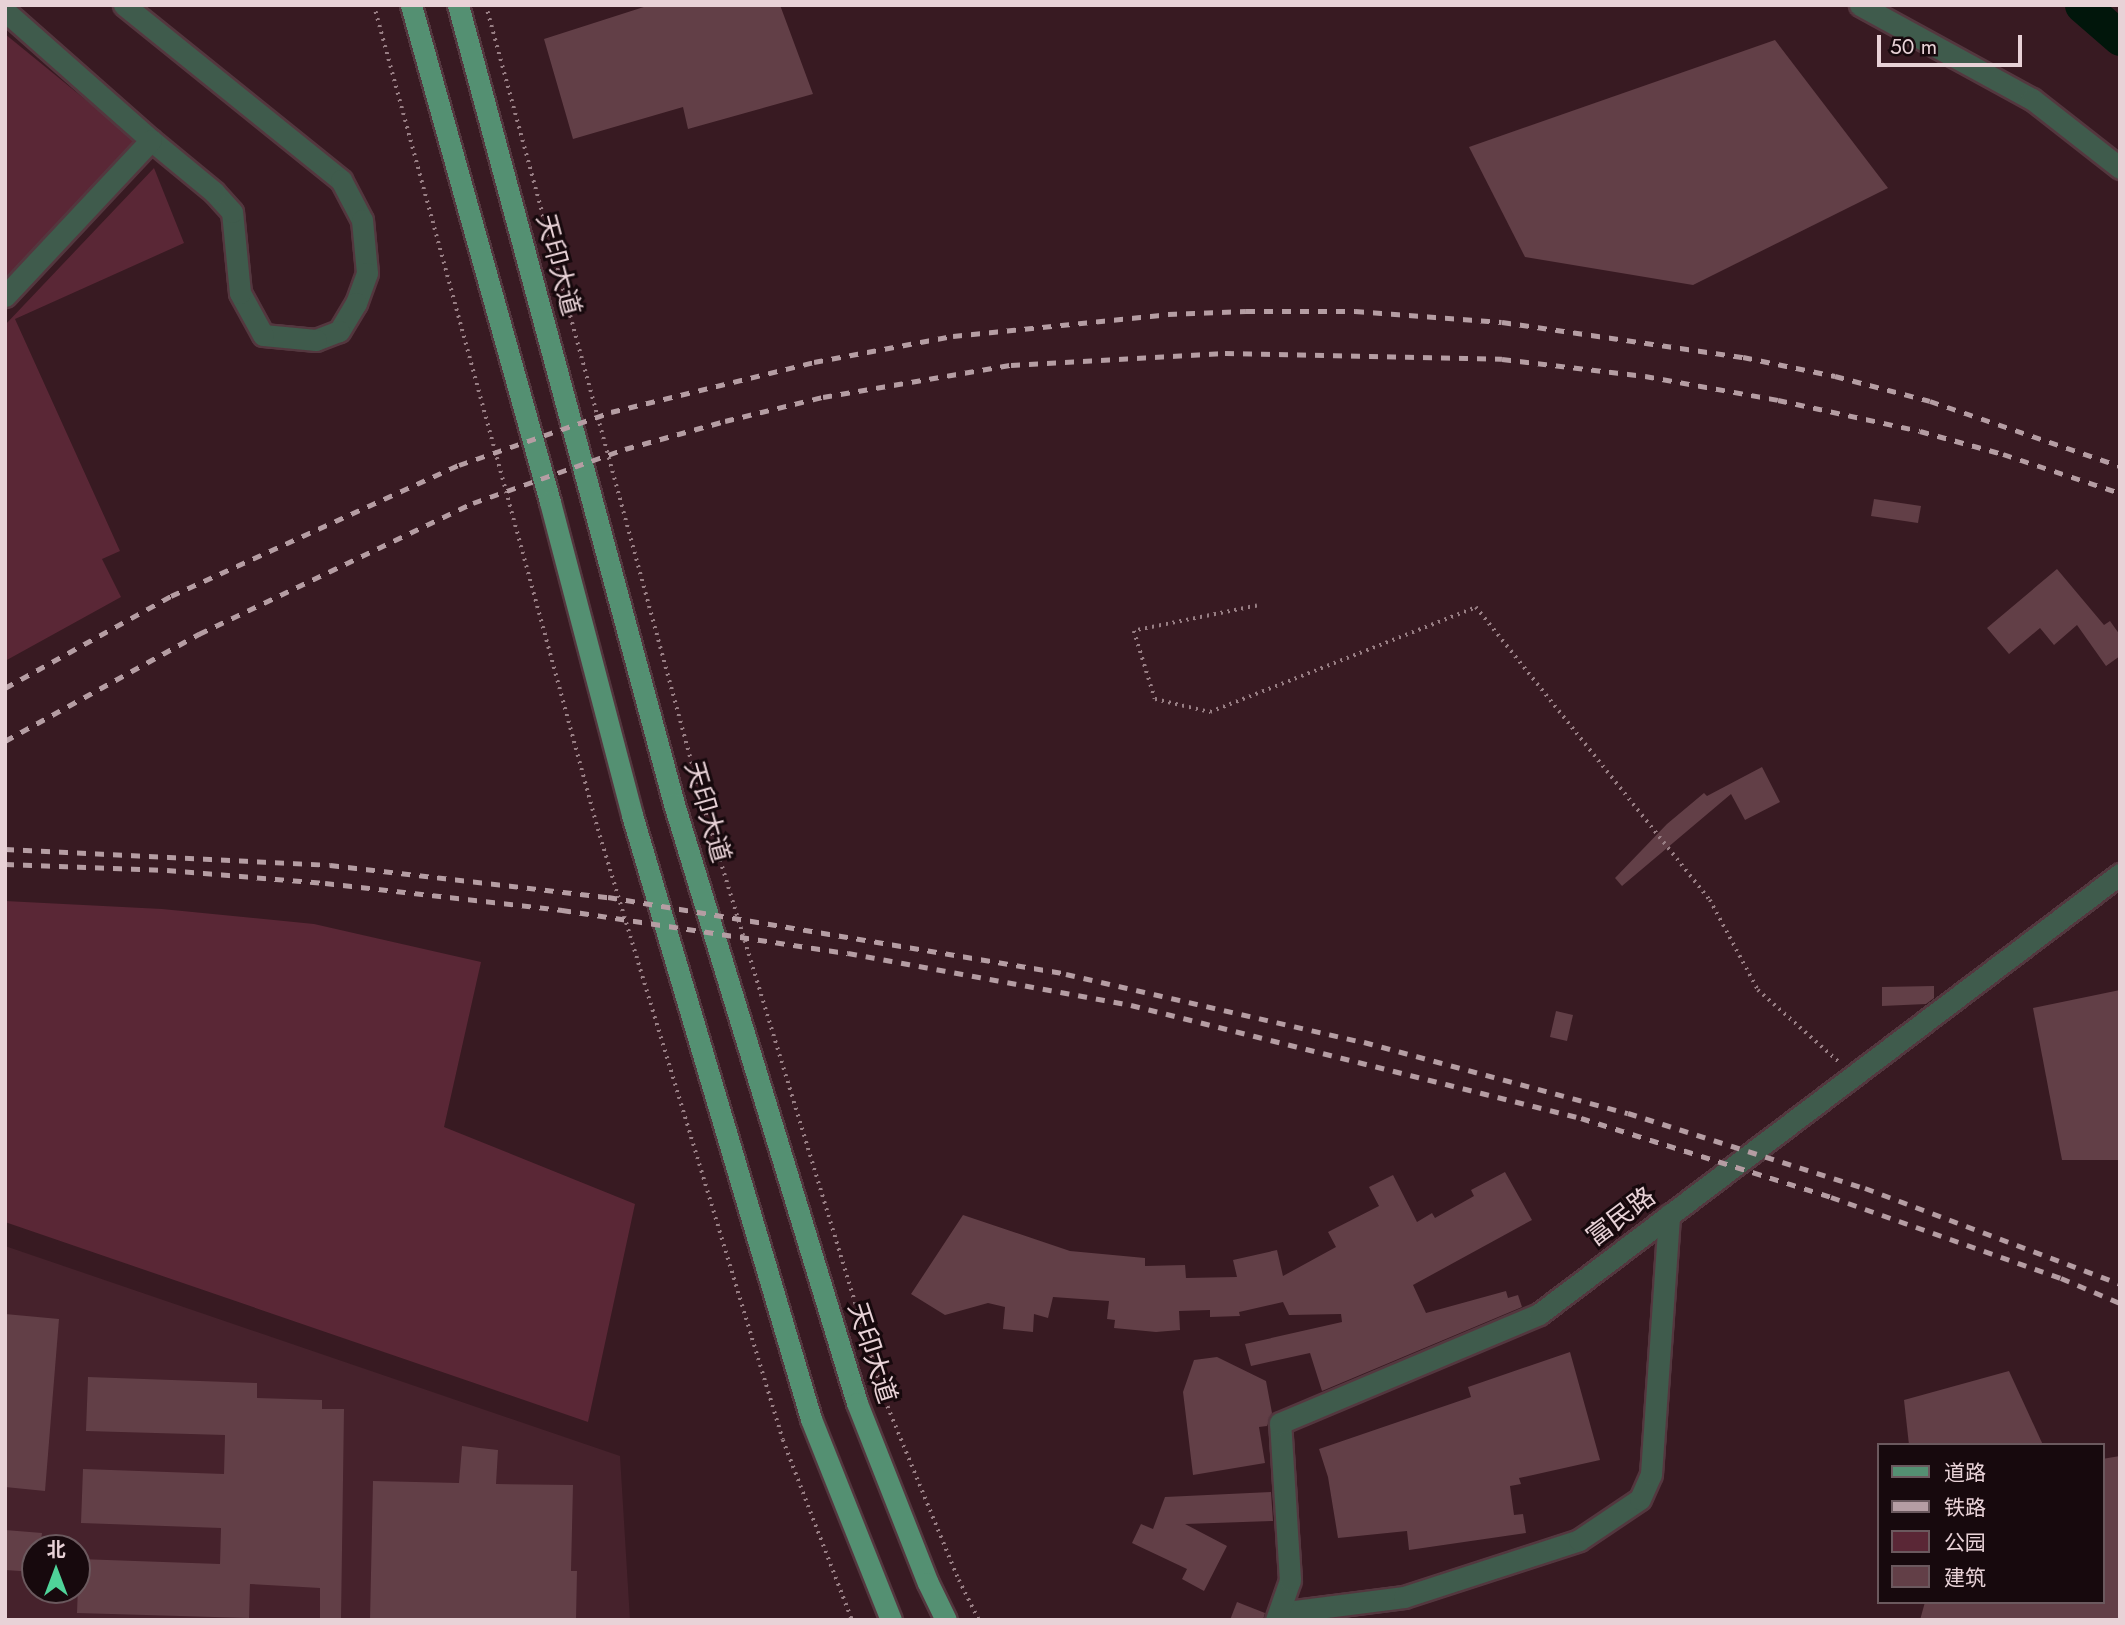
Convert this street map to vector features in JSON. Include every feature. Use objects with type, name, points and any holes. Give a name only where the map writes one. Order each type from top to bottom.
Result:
[{"type":"main road","points":[[411,5],[550,502],[632,815],[791,1352],[811,1419],[891,1620]]},
{"type":"main road","name":"天印大道","points":[[458,5],[674,804],[857,1403],[928,1583],[946,1620]]},
{"type":"street","points":[[5,11],[214,192],[232,212],[240,293],[263,335],[316,341],[339,331],[356,303],[367,272],[362,220],[341,180],[124,5]]},
{"type":"street","points":[[1860,5],[2032,99],[2120,169]]},
{"type":"street","points":[[5,296],[151,140]]},
{"type":"street","name":"富民路","points":[[1278,1616],[1290,1580],[1280,1423],[1539,1314],[2120,874]]},
{"type":"street","points":[[1278,1616],[1405,1597],[1579,1540],[1640,1499],[1651,1474],[1669,1215]]},
{"type":"path","points":[[374,5],[598,830],[783,1440],[852,1620]]},
{"type":"path","points":[[486,5],[702,800],[767,1014],[885,1400],[959,1580],[979,1620]]},
{"type":"path","points":[[1257,606],[1135,631],[1155,699],[1210,712],[1476,607],[1710,900],[1758,990],[1854,1075]]},
{"type":"shaded area","points":[[5,1246],[620,1456],[630,1620],[5,1620]]},
{"type":"green space","points":[[5,34],[135,140],[5,280]]},
{"type":"green space","points":[[154,168],[184,243],[15,319],[120,551],[102,559],[121,597],[5,661],[5,325]]},
{"type":"green space","points":[[5,901],[162,909],[314,924],[481,962],[444,1127],[635,1204],[588,1422],[5,1222]]},
{"type":"building","points":[[650,5],[780,5],[813,94],[688,129],[683,107],[573,139],[544,39]]},
{"type":"building","points":[[1775,40],[1888,188],[1693,285],[1525,257],[1469,147]]},
{"type":"building","points":[[1874,499],[1921,506],[1918,523],[1871,516]]},
{"type":"building","points":[[2057,569],[2104,625],[2110,621],[2120,635],[2120,656],[2106,666],[2077,625],[2054,645],[2040,628],[2009,654],[1987,628]]},
{"type":"building","points":[[1762,767],[1780,802],[1745,820],[1731,794],[1622,886],[1615,878],[1667,824],[1704,793],[1707,796]]},
{"type":"building","points":[[1934,986],[1934,998],[1926,1004],[1882,1006],[1882,987]]},
{"type":"building","points":[[2120,990],[2120,1160],[2062,1160],[2033,1008]]},
{"type":"building","points":[[1556,1011],[1573,1015],[1567,1041],[1550,1037]]},
{"type":"building","points":[[1505,1172],[1532,1220],[1413,1285],[1426,1313],[1506,1291],[1508,1298],[1518,1295],[1522,1307],[1322,1391],[1310,1353],[1251,1366],[1245,1344],[1342,1322],[1341,1314],[1289,1315],[1283,1302],[1239,1312],[1240,1316],[1210,1317],[1210,1310],[1179,1311],[1180,1330],[1156,1332],[1114,1328],[1115,1320],[1107,1319],[1109,1301],[1053,1297],[1048,1318],[1034,1314],[1033,1332],[1003,1329],[1005,1307],[988,1303],[945,1315],[911,1294],[963,1215],[1070,1251],[1145,1258],[1145,1266],[1185,1265],[1186,1278],[1237,1277],[1233,1260],[1277,1250],[1283,1276],[1336,1247],[1328,1232],[1379,1206],[1369,1187],[1393,1175],[1417,1222],[1432,1213],[1435,1218],[1474,1196],[1471,1190]]},
{"type":"building","points":[[5,1314],[59,1319],[45,1491],[5,1487]]},
{"type":"building","points":[[1570,1352],[1600,1460],[1519,1478],[1521,1484],[1510,1486],[1514,1515],[1523,1514],[1526,1533],[1409,1550],[1407,1531],[1338,1538],[1328,1477],[1319,1449],[1471,1397],[1468,1387]]},
{"type":"building","points":[[1217,1357],[1266,1381],[1272,1413],[1267,1426],[1259,1427],[1265,1463],[1193,1475],[1183,1392],[1194,1360]]},
{"type":"building","points":[[2009,1371],[2042,1443],[1909,1443],[1904,1400]]},
{"type":"building","points":[[88,1377],[257,1383],[257,1398],[322,1400],[322,1409],[344,1409],[341,1620],[320,1620],[320,1588],[250,1584],[249,1618],[77,1613],[77,1604],[91,1604],[91,1559],[220,1564],[221,1528],[81,1523],[83,1469],[224,1474],[225,1435],[86,1431]]},
{"type":"building","points":[[462,1446],[498,1450],[496,1484],[573,1485],[571,1571],[577,1571],[576,1620],[370,1620],[373,1481],[459,1483]]},
{"type":"building","points":[[2120,1456],[2120,1620],[1920,1620],[1924,1604],[2104,1604],[2104,1459]]},
{"type":"building","points":[[1271,1492],[1273,1521],[1185,1524],[1227,1546],[1204,1591],[1182,1579],[1187,1569],[1132,1543],[1141,1524],[1153,1529],[1165,1497]]},
{"type":"building","points":[[5,1530],[42,1533],[21,1534],[21,1571],[5,1570]]},
{"type":"building","points":[[1237,1602],[1265,1613],[1263,1620],[1230,1620]]},
{"type":"waterway","points":[[2082,5],[2120,38]]},
{"type":"railway","points":[[5,688],[171,596],[459,465],[611,412],[814,362],[953,336],[1168,314],[1246,311],[1355,311],[1502,322],[1743,357],[1835,376],[1930,401],[2120,466]]},
{"type":"railway","points":[[5,741],[199,634],[473,503],[625,449],[725,421],[823,397],[1011,365],[1225,353],[1502,359],[1645,376],[1778,400],[1920,431],[2003,454],[2120,493]]},
{"type":"railway","points":[[5,849],[330,865],[608,897],[1066,974],[1364,1042],[1628,1113],[1865,1188],[2120,1284]]},
{"type":"railway","points":[[5,864],[167,870],[325,883],[562,910],[848,953],[1131,1005],[1581,1118],[1831,1197],[2061,1278],[2120,1303]]}]
